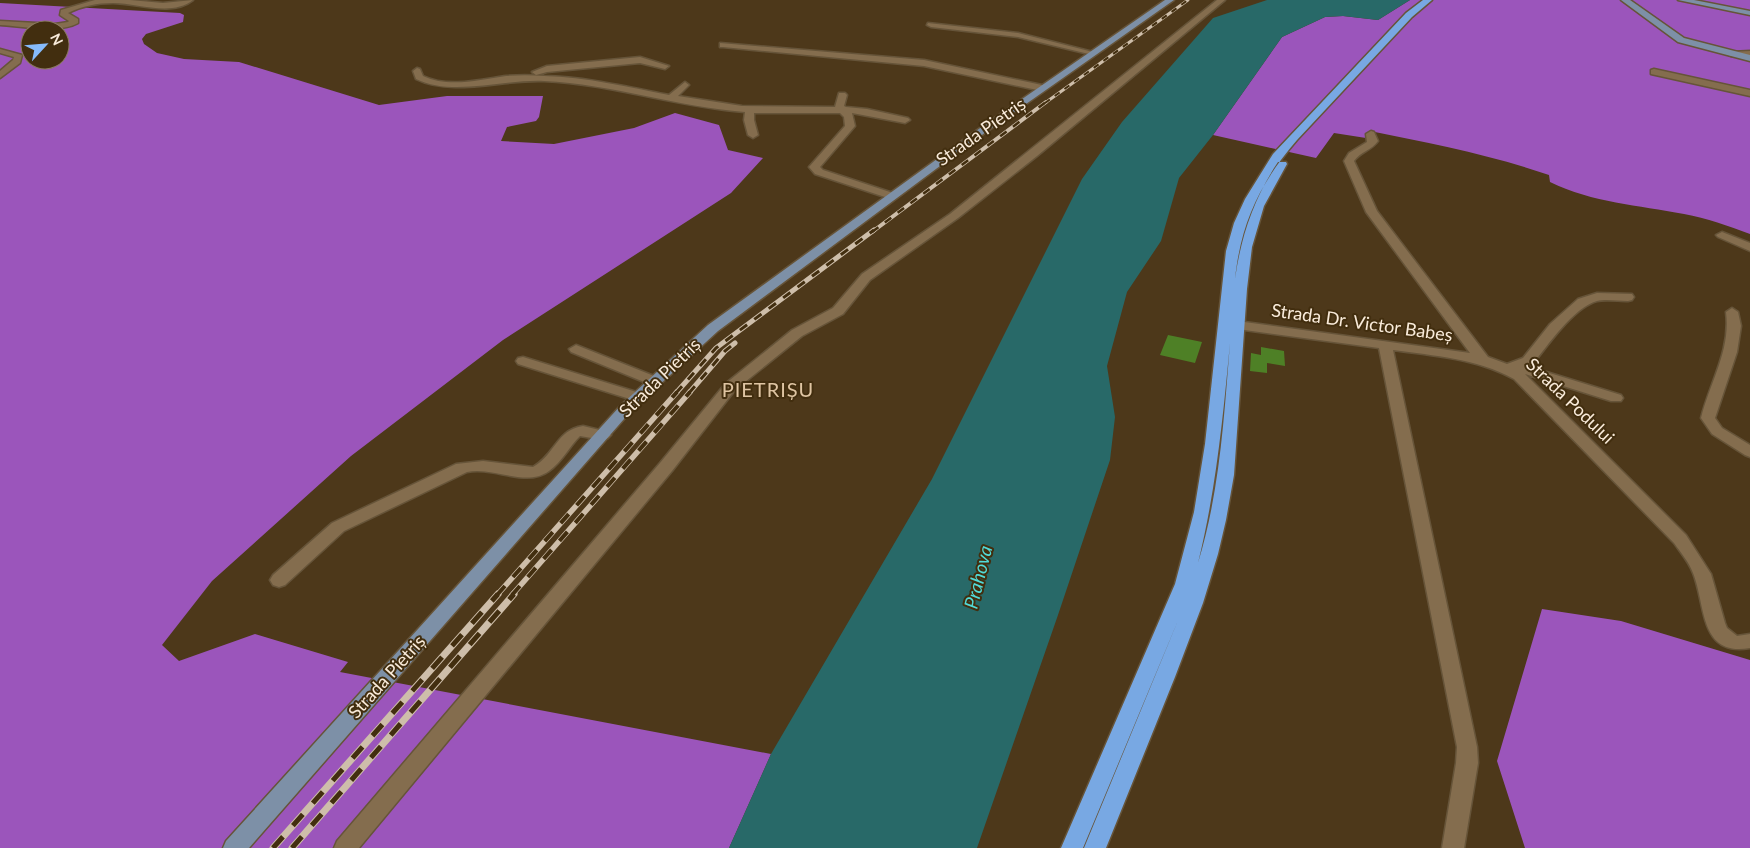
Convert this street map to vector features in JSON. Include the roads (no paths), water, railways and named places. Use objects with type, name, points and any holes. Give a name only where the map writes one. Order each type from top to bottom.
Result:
[{"type":"highway","points":[[1095,848],[1159,694],[1199,590],[1211,552],[1219,518],[1228,452],[1242,268],[1248,235],[1275,175],[1293,149],[1431,2]]},
{"type":"highway","points":[[1072,848],[1184,584],[1194,549],[1212,444],[1232,252],[1246,206],[1258,182],[1284,147],[1409,15],[1431,2]]},
{"type":"main road","name":"Strada Pietriș","points":[[234,848],[603,435],[654,381],[713,328],[1042,88],[1170,0]]},
{"type":"main road","points":[[1625,0],[1681,40],[1750,58]]},
{"type":"main road","points":[[1682,0],[1750,13]]},
{"type":"street","points":[[346,848],[495,668],[666,467],[730,387],[797,333],[838,311],[866,277],[961,211],[1221,0]]},
{"type":"street","points":[[0,23],[48,26],[70,24],[75,21],[64,15],[64,12],[72,8],[100,2],[168,5],[187,1]]},
{"type":"street","points":[[930,24],[1018,35],[1093,53]]},
{"type":"street","points":[[723,45],[924,63],[1042,88]]},
{"type":"street","points":[[0,51],[18,55],[17,62],[0,75]]},
{"type":"street","points":[[1731,54],[1750,53]]},
{"type":"street","points":[[532,78],[542,70],[634,60],[645,60],[665,66]]},
{"type":"street","points":[[417,71],[419,77],[423,80],[438,85],[532,78],[586,81],[671,98],[750,110],[844,111],[871,113],[905,120]]},
{"type":"street","points":[[1654,72],[1750,92]]},
{"type":"street","points":[[671,98],[685,85]]},
{"type":"street","points":[[842,95],[839,106],[849,116],[850,126],[815,164],[815,170],[892,196]]},
{"type":"street","points":[[750,110],[749,120],[753,135]]},
{"type":"street","name":"Strada Podului","points":[[1371,134],[1373,141],[1371,144],[1352,155],[1349,161],[1372,212],[1489,361],[1519,376],[1680,539],[1699,567],[1704,579],[1708,605],[1719,632],[1730,641],[1742,644],[1750,641]]},
{"type":"street","points":[[1722,234],[1750,247]]},
{"type":"street","points":[[1514,366],[1528,361],[1555,327],[1583,302],[1597,297],[1628,297]]},
{"type":"street","points":[[1732,312],[1734,320],[1733,349],[1718,382],[1708,418],[1717,431],[1750,452]]},
{"type":"street","name":"Strada Dr. Victor Babeș","points":[[1237,325],[1489,361],[1514,366],[1616,398]]},
{"type":"street","points":[[1385,346],[1463,719],[1467,763],[1453,848]]},
{"type":"street","points":[[576,349],[654,381]]},
{"type":"street","points":[[523,361],[638,397]]},
{"type":"street","points":[[279,580],[323,538],[338,527],[462,468],[480,464],[528,473],[537,472],[545,467],[575,432],[583,431],[603,435]]},
{"type":"water","name":"Prahova","points":[[1267,0],[1410,0],[1378,20],[1343,16],[1325,17],[1282,37],[1213,135],[1179,178],[1161,241],[1127,292],[1107,366],[1115,417],[1110,460],[977,848],[729,848],[771,754],[932,479],[1082,179],[1122,122],[1213,18]]},
{"type":"railway","points":[[1045,103],[1188,0]]},
{"type":"railway","points":[[872,232],[1046,102]]},
{"type":"railway","points":[[676,393],[716,348],[874,230]]},
{"type":"railway","points":[[689,393],[725,351],[735,343]]},
{"type":"railway","points":[[497,595],[677,392]]},
{"type":"railway","points":[[512,595],[690,392]]},
{"type":"railway","points":[[273,848],[498,594]]},
{"type":"railway","points":[[292,848],[514,594]]},
{"type":"district","name":"PIETRIȘU","points":[[768,390]]}]
